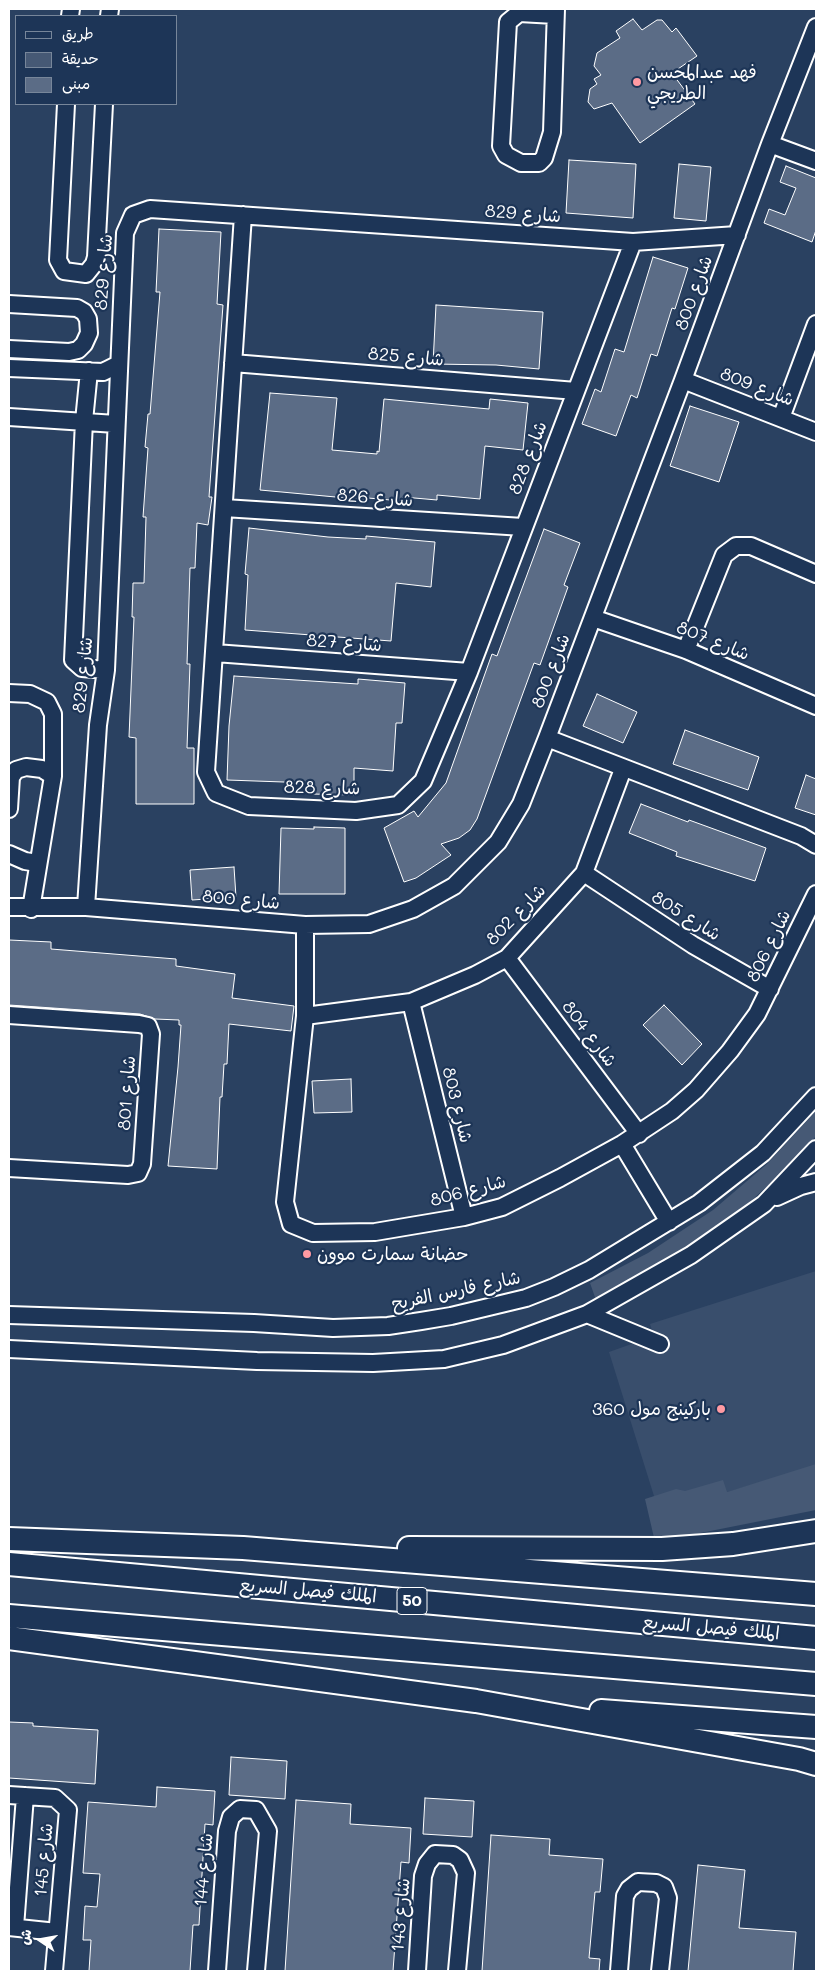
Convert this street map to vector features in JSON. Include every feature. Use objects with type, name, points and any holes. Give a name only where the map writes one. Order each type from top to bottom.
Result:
[{"type":"highway","points":[[9,1539],[243,1548],[662,1549],[733,1544],[816,1530]]},
{"type":"highway","points":[[243,1548],[816,1594]]},
{"type":"highway","name":"الملك فيصل السريع","points":[[9,1564],[816,1638]]},
{"type":"highway","points":[[9,1616],[816,1684]]},
{"type":"highway","points":[[9,1638],[476,1701],[816,1764]]},
{"type":"highway","points":[[476,1701],[816,1727]]},
{"type":"street","points":[[555,12],[552,132],[544,158],[539,163],[521,163],[506,155],[501,146],[508,22],[519,13],[555,12]]},
{"type":"street","name":"شارع 800","points":[[9,908],[86,907],[305,925],[369,924],[413,909],[454,886],[498,842],[521,804],[547,738],[770,144],[816,27]]},
{"type":"street","points":[[66,105],[58,260],[64,271],[79,274],[86,274],[91,270],[96,257],[104,105]]},
{"type":"street","points":[[770,144],[816,161]]},
{"type":"street","name":"شارع 829","points":[[86,907],[98,725],[106,670],[125,233],[133,216],[150,209],[633,242],[737,235]]},
{"type":"street","name":"شارع 828","points":[[243,215],[206,772],[216,793],[249,806],[356,811],[398,805],[423,781],[469,672],[633,242]]},
{"type":"street","points":[[9,304],[77,308],[84,312],[88,319],[89,333],[84,344],[78,350],[69,352],[9,349]]},
{"type":"street","points":[[780,418],[816,324]]},
{"type":"street","name":"شارع 825","points":[[233,363],[576,391]]},
{"type":"street","points":[[9,368],[103,372],[119,364]]},
{"type":"street","points":[[89,372],[84,421],[73,660],[82,668],[106,670]]},
{"type":"street","name":"شارع 809","points":[[683,380],[816,432]]},
{"type":"street","points":[[9,417],[116,424]]},
{"type":"street","name":"شارع 826","points":[[224,508],[523,527]]},
{"type":"street","points":[[686,650],[724,556],[736,546],[751,546],[816,574]]},
{"type":"street","name":"شارع 807","points":[[593,618],[686,650],[816,706]]},
{"type":"street","name":"شارع 827","points":[[215,653],[469,672]]},
{"type":"street","points":[[9,693],[41,698],[53,714],[53,776],[37,863],[31,909]]},
{"type":"street","points":[[547,738],[623,769],[802,836],[816,845]]},
{"type":"street","points":[[9,809],[10,777],[16,770],[26,767],[42,769],[53,776]]},
{"type":"street","name":"شارع 802","points":[[306,1016],[411,1002],[475,975],[507,958],[584,873],[623,769]]},
{"type":"street","points":[[9,854],[25,861],[37,863]]},
{"type":"street","name":"شارع 805","points":[[584,873],[693,945],[770,989]]},
{"type":"street","name":"شارع 806","points":[[305,925],[306,1016],[285,1202],[291,1224],[313,1233],[375,1232],[464,1217],[502,1207],[622,1144],[672,1111],[696,1090],[740,1038],[770,989],[816,894]]},
{"type":"street","name":"شارع 804","points":[[507,958],[638,1134]]},
{"type":"street","name":"شارع 803","points":[[411,1002],[464,1217]]},
{"type":"street","name":"شارع 801","points":[[9,1016],[139,1024],[148,1026],[151,1034],[142,1164],[138,1173],[128,1175],[9,1168]]},
{"type":"street","name":"شارع فارس الفريح","points":[[9,1315],[254,1323],[333,1328],[396,1324],[451,1316],[526,1298],[589,1270],[669,1222],[722,1187],[764,1153],[816,1096]]},
{"type":"street","points":[[622,1144],[669,1222]]},
{"type":"street","points":[[764,1204],[816,1149]]},
{"type":"street","points":[[9,1349],[257,1361],[381,1363],[444,1359],[503,1345],[587,1314],[691,1255],[764,1204],[801,1186],[816,1182]]},
{"type":"street","points":[[587,1314],[660,1344]]},
{"type":"street","name":"شارع 145","points":[[9,1795],[55,1798],[68,1810],[54,1971]]},
{"type":"street","name":"شارع 145","points":[[25,1796],[12,1927],[58,1932]]},
{"type":"street","name":"شارع 144","points":[[217,1971],[227,1831],[231,1817],[240,1809],[256,1810],[268,1831],[256,1971]]},
{"type":"street","name":"شارع 143","points":[[417,1971],[423,1876],[427,1864],[435,1854],[453,1855],[460,1860],[466,1873],[457,1971]]},
{"type":"street","points":[[619,1971],[625,1896],[629,1889],[638,1882],[656,1883],[664,1887],[668,1898],[660,1971]]},
{"type":"shaded area","name":"باركينج مول 360","points":[[816,1271],[816,1466],[659,1512],[609,1352],[654,1336],[650,1324]]},
{"type":"green space","points":[[816,1111],[816,1136],[786,1169],[741,1210],[686,1250],[596,1300],[590,1283],[648,1253],[713,1210],[767,1164]]},
{"type":"green space","points":[[816,1464],[816,1510],[655,1542],[645,1499],[676,1489],[685,1491],[723,1480],[727,1492]]},
{"type":"building","name":"فهد عبدالمحسن الطريجي","points":[[633,19],[642,30],[657,20],[662,20],[672,32],[676,28],[697,56],[672,73],[695,104],[640,143],[612,103],[594,109],[588,102],[590,89],[597,84],[594,79],[601,75],[594,66],[597,53],[620,38],[616,31]]},
{"type":"building","points":[[569,160],[636,164],[633,218],[566,213]]},
{"type":"building","points":[[679,164],[711,167],[706,221],[674,218]]},
{"type":"building","points":[[786,166],[816,178],[816,230],[812,242],[764,223],[769,209],[785,215],[796,188],[780,182]]},
{"type":"building","points":[[159,229],[221,232],[217,304],[223,305],[209,497],[212,497],[208,525],[197,523],[195,568],[190,568],[187,664],[190,664],[187,748],[194,748],[194,804],[136,804],[136,738],[129,737],[134,617],[132,617],[133,583],[144,583],[146,517],[143,517],[148,448],[145,447],[148,414],[150,414],[160,292],[156,292]]},
{"type":"building","points":[[653,257],[688,268],[675,309],[672,308],[657,356],[651,354],[637,398],[631,395],[616,436],[582,424],[595,389],[601,392],[615,349],[624,352]]},
{"type":"building","points":[[436,305],[543,312],[539,369],[496,365],[433,364]]},
{"type":"building","points":[[270,393],[337,398],[332,450],[377,454],[377,451],[379,452],[384,399],[489,409],[490,399],[528,403],[523,450],[485,446],[480,499],[437,495],[437,500],[403,497],[402,501],[368,498],[368,500],[260,490]]},
{"type":"building","points":[[690,406],[739,422],[719,482],[670,466]]},
{"type":"building","points":[[249,528],[328,537],[366,539],[366,536],[435,542],[431,587],[396,583],[391,641],[245,630],[248,575],[245,574]]},
{"type":"building","points":[[544,529],[580,543],[564,585],[568,587],[540,665],[534,663],[477,819],[470,830],[459,838],[441,844],[451,855],[416,878],[404,882],[384,828],[414,811],[418,817],[446,783],[492,654],[497,656]]},
{"type":"building","points":[[234,676],[358,684],[358,679],[405,683],[402,723],[396,723],[393,771],[354,768],[354,795],[312,794],[312,783],[227,780],[229,726]]},
{"type":"building","points":[[597,694],[637,712],[623,743],[583,726]]},
{"type":"building","points":[[685,730],[759,757],[748,790],[673,764]]},
{"type":"building","points":[[806,775],[816,779],[816,815],[795,808]]},
{"type":"building","points":[[641,804],[766,848],[755,881],[676,856],[677,852],[629,833]]},
{"type":"building","points":[[314,827],[345,828],[345,894],[279,894],[281,828],[314,829]]},
{"type":"building","points":[[234,867],[236,897],[192,900],[190,870]]},
{"type":"building","points":[[9,940],[51,942],[51,949],[176,959],[176,966],[235,974],[232,998],[294,1006],[291,1031],[229,1024],[227,1064],[224,1064],[222,1097],[220,1097],[217,1169],[168,1166],[178,1067],[181,1025],[179,1025],[179,1020],[155,1019],[140,1014],[9,1005]]},
{"type":"building","points":[[664,1005],[702,1044],[682,1065],[643,1025]]},
{"type":"building","points":[[351,1079],[352,1112],[314,1113],[312,1081]]},
{"type":"building","points":[[9,1722],[33,1723],[33,1726],[98,1730],[95,1784],[9,1778]]},
{"type":"building","points":[[231,1757],[287,1761],[285,1799],[229,1795]]},
{"type":"building","points":[[157,1787],[215,1791],[213,1825],[205,1824],[199,1925],[193,1925],[190,1971],[89,1971],[91,1940],[83,1940],[85,1906],[97,1907],[100,1874],[83,1873],[88,1802],[156,1807]]},
{"type":"building","points":[[425,1798],[474,1801],[472,1837],[423,1834]]},
{"type":"building","points":[[296,1800],[351,1804],[350,1824],[411,1828],[409,1863],[401,1862],[393,1971],[285,1971]]},
{"type":"building","points":[[491,1835],[550,1839],[549,1855],[603,1859],[600,1892],[595,1892],[589,1958],[600,1959],[599,1971],[482,1971]]},
{"type":"building","points":[[698,1865],[745,1870],[739,1928],[796,1932],[793,1971],[688,1971]]},
{"type":"place","name":"فهد عبدالمحسن الطريجي","points":[[637,82]]},
{"type":"place","name":"حضانة سمارت موون","points":[[307,1254]]},
{"type":"place","name":"باركينج مول 360","points":[[721,1409]]}]
